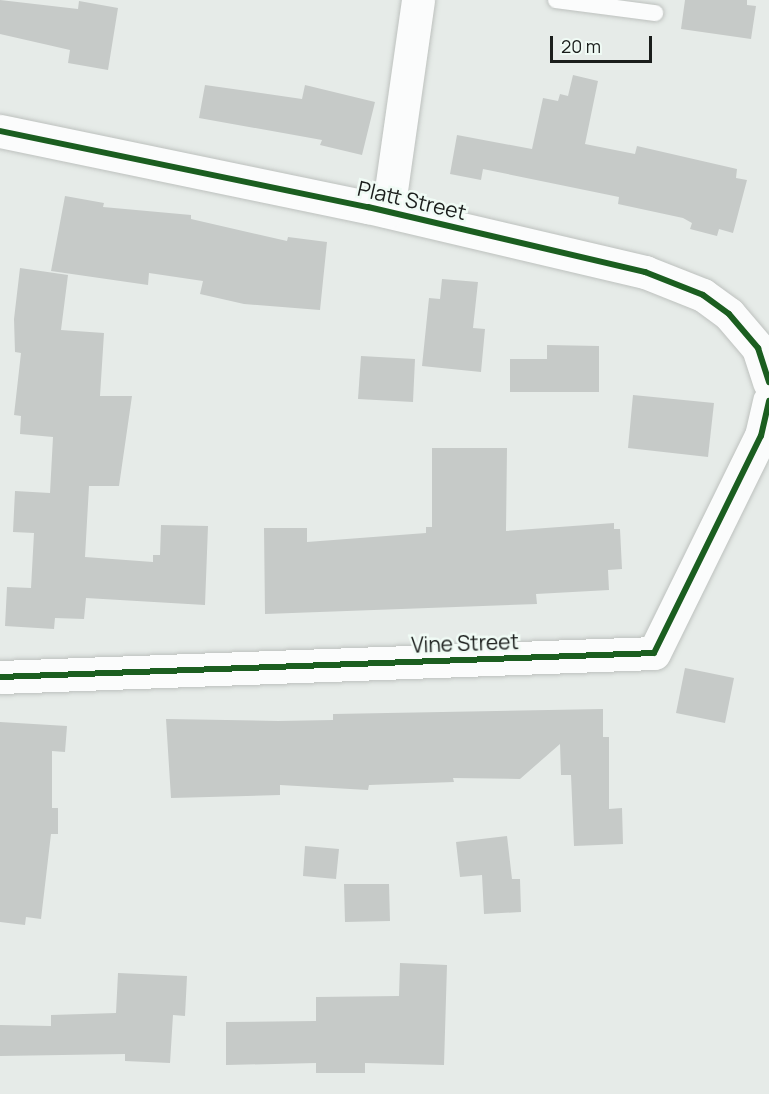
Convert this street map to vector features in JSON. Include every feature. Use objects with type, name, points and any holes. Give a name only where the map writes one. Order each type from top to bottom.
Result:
[{"type":"street","points":[[388,211],[418,0]]},
{"type":"street","name":"Platt Street","points":[[0,131],[388,211],[645,272],[703,295],[751,337],[769,382]]},
{"type":"street","name":"Vine Street","points":[[0,677],[654,652],[760,436],[769,401]]},
{"type":"lane","points":[[556,0],[655,14]]},
{"type":"building","points":[[0,0],[78,9],[79,1],[118,8],[108,70],[68,63],[70,50],[0,34]]},
{"type":"building","points":[[685,0],[747,0],[747,5],[756,6],[751,39],[681,29]]},
{"type":"building","points":[[573,75],[598,81],[585,144],[635,154],[637,146],[737,169],[736,178],[747,180],[733,233],[719,229],[717,236],[690,229],[692,223],[683,218],[618,204],[619,197],[483,169],[481,180],[450,174],[457,135],[532,149],[543,98],[558,101],[560,94],[568,96]]},
{"type":"building","points":[[205,85],[302,99],[305,85],[375,102],[362,155],[320,145],[322,140],[199,118]]},
{"type":"building","points":[[65,196],[104,203],[103,207],[191,215],[191,219],[287,241],[288,237],[327,242],[320,310],[244,304],[200,294],[203,281],[149,273],[148,285],[51,271]]},
{"type":"building","points":[[20,268],[68,275],[61,330],[104,333],[100,396],[132,396],[119,486],[89,486],[85,557],[153,562],[153,555],[160,555],[161,525],[208,526],[205,605],[86,598],[84,619],[55,618],[54,629],[5,626],[7,587],[31,588],[34,533],[13,532],[15,491],[50,493],[53,437],[20,434],[21,416],[14,415],[21,353],[15,352],[14,319]]},
{"type":"building","points":[[442,279],[478,282],[473,328],[485,329],[481,372],[422,366],[429,298],[440,299]]},
{"type":"building","points":[[547,345],[599,346],[599,392],[510,392],[510,359],[547,359]]},
{"type":"building","points":[[361,356],[415,359],[413,402],[358,399]]},
{"type":"building","points":[[633,395],[714,403],[708,457],[628,448]]},
{"type":"building","points":[[432,448],[507,448],[506,531],[614,523],[614,529],[620,529],[622,569],[608,570],[609,590],[536,594],[537,604],[265,614],[264,528],[307,528],[307,542],[426,533],[426,527],[432,527]]},
{"type":"building","points":[[685,668],[734,678],[725,723],[676,713]]},
{"type":"building","points":[[603,709],[603,737],[609,737],[609,809],[622,808],[623,844],[574,846],[571,775],[561,775],[560,744],[520,779],[453,778],[454,782],[369,785],[368,790],[280,785],[280,795],[171,798],[166,719],[333,720],[333,714]]},
{"type":"building","points":[[0,722],[67,726],[65,752],[52,751],[52,808],[58,808],[58,834],[51,834],[41,919],[26,917],[25,925],[0,922]]},
{"type":"building","points":[[507,836],[512,879],[520,879],[521,912],[484,914],[482,875],[460,877],[456,842]]},
{"type":"building","points":[[305,846],[339,849],[336,879],[303,876]]},
{"type":"building","points":[[344,884],[389,884],[390,921],[345,922]]},
{"type":"building","points":[[400,963],[447,965],[444,1065],[365,1063],[365,1073],[316,1073],[316,1063],[226,1065],[226,1022],[316,1021],[316,997],[399,996]]},
{"type":"building","points":[[118,973],[187,976],[185,1016],[173,1015],[170,1063],[125,1061],[125,1054],[0,1056],[0,1025],[51,1026],[51,1015],[116,1013]]},
{"type":"cycle path","points":[[0,131],[368,207],[645,272],[703,295],[729,314],[758,348],[769,382]]},
{"type":"cycle path","points":[[0,677],[654,653],[761,436],[769,401]]}]
